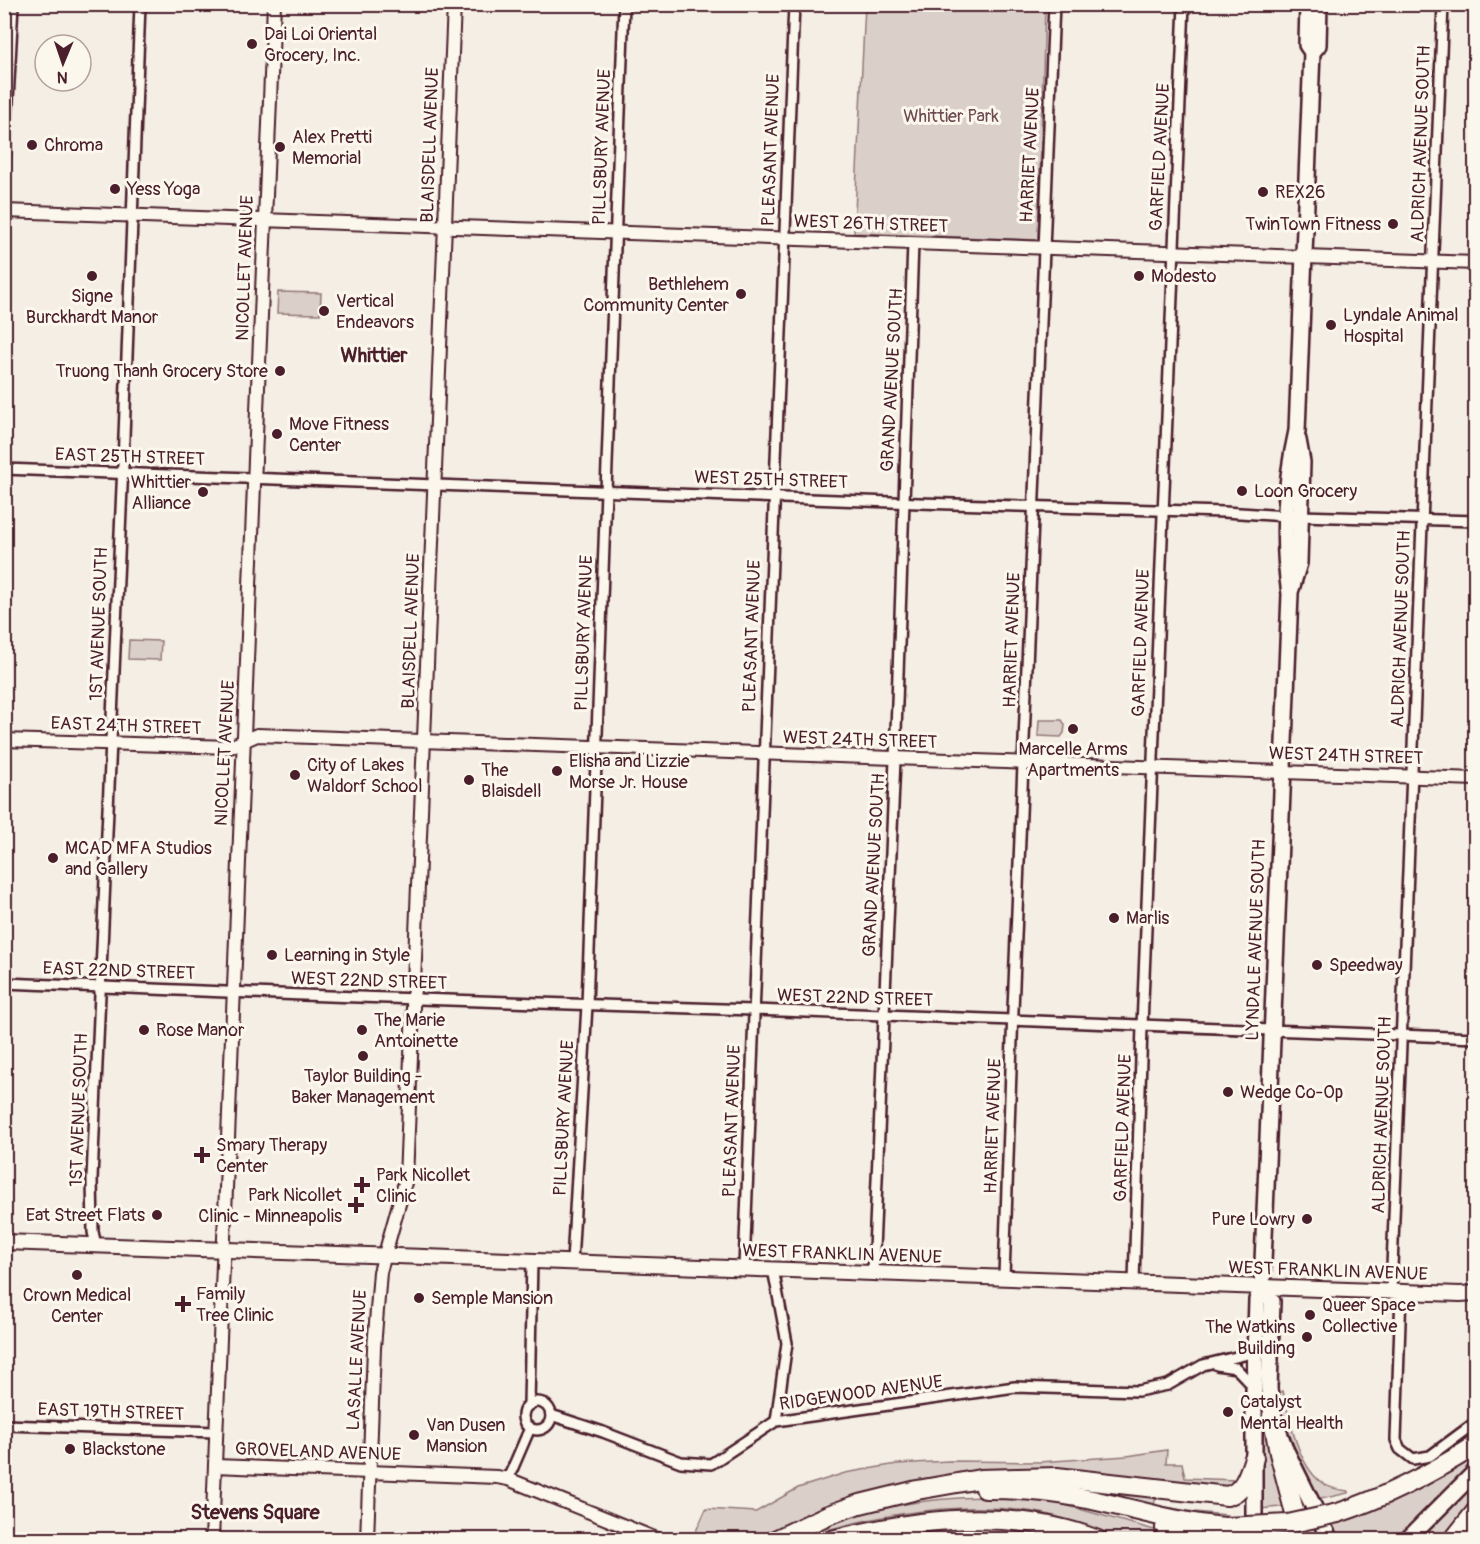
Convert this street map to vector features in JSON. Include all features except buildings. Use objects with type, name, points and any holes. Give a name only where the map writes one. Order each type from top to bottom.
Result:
[{"type":"highway","points":[[1272,1415],[1294,1510],[1297,1539]]},
{"type":"highway","points":[[863,1503],[942,1490],[1009,1490],[1070,1495],[1187,1522],[1226,1527],[1288,1524],[1338,1513],[1397,1491],[1476,1445]]},
{"type":"highway","points":[[775,1539],[828,1515],[863,1503],[961,1481],[1025,1476],[1085,1479],[1232,1495],[1239,1490],[1254,1458]]},
{"type":"highway","points":[[1009,1490],[1040,1493],[1080,1503],[1201,1539]]},
{"type":"highway","points":[[1453,1539],[1476,1511]]},
{"type":"highway","points":[[832,1539],[909,1524],[988,1518],[1057,1527],[1098,1539]]},
{"type":"main road","name":"LYNDALE AVENUE SOUTH","points":[[1262,1287],[1290,594],[1299,563],[1294,516],[1302,462],[1297,431],[1312,52],[1307,45],[1308,4]]},
{"type":"main road","name":"LYNDALE AVENUE SOUTH","points":[[1312,52],[1318,45],[1319,4]]},
{"type":"main road","name":"WEST FRANKLIN AVENUE","points":[[4,1242],[1476,1293]]},
{"type":"main road","points":[[1254,1539],[1254,1387],[1257,1300],[1262,1287]]},
{"type":"main road","points":[[1262,1287],[1272,1301],[1269,1388],[1272,1415],[1286,1451],[1330,1539]]},
{"type":"main road","name":"WEST FRANKLIN AVENUE","points":[[1460,1294],[1476,1298]]},
{"type":"main road","points":[[1407,1539],[1476,1471]]},
{"type":"main road","points":[[1470,1539],[1476,1530]]},
{"type":"street","points":[[4,178],[13,4]]},
{"type":"street","name":"1ST AVENUE SOUTH","points":[[96,1245],[93,1232],[92,1179],[140,4]]},
{"type":"street","name":"NICOLLET AVENUE","points":[[212,1539],[274,4]]},
{"type":"street","name":"BLAISDELL AVENUE","points":[[386,1256],[406,1179],[454,4]]},
{"type":"street","name":"PILLSBURY AVENUE","points":[[572,1262],[587,1005],[624,4]]},
{"type":"street","name":"PLEASANT AVENUE","points":[[744,1268],[794,4]]},
{"type":"street","name":"HARRIET AVENUE","points":[[1004,1277],[1012,1021],[1054,4]]},
{"type":"street","name":"GARFIELD AVENUE","points":[[1134,1282],[1142,1026],[1184,4]]},
{"type":"street","name":"ALDRICH AVENUE SOUTH","points":[[1443,4],[1401,1035],[1396,1292],[1396,1440],[1406,1455],[1413,1459],[1422,1459],[1438,1451],[1476,1422]]},
{"type":"street","name":"WEST 26TH STREET","points":[[4,211],[784,239],[914,247],[1043,248],[1476,263]]},
{"type":"street","name":"GRAND AVENUE SOUTH","points":[[873,1273],[914,247]]},
{"type":"street","name":"EAST 25TH STREET","points":[[4,469],[254,477]]},
{"type":"street","name":"WEST 25TH STREET","points":[[254,477],[1476,521]]},
{"type":"street","name":"WEST 24TH STREET","points":[[244,741],[257,735],[895,760],[1476,779]]},
{"type":"street","name":"EAST 24TH STREET","points":[[4,740],[230,747],[244,741]]},
{"type":"street","name":"EAST 22ND STREET","points":[[4,983],[233,992]]},
{"type":"street","name":"WEST 22ND STREET","points":[[233,992],[1476,1038]]},
{"type":"street","name":"LASALLE AVENUE","points":[[367,1539],[376,1313],[380,1272],[386,1256]]},
{"type":"street","points":[[529,1405],[538,1402],[550,1409],[551,1415],[547,1426],[539,1430],[530,1428],[524,1417],[529,1405],[531,1261]]},
{"type":"street","points":[[773,1269],[787,1343],[776,1421]]},
{"type":"street","name":"RIDGEWOOD AVENUE","points":[[551,1415],[681,1462],[711,1464],[776,1421],[1015,1387],[1138,1391],[1154,1389],[1168,1385],[1207,1364],[1244,1355],[1256,1338]]},
{"type":"street","name":"RIDGEWOOD AVENUE","points":[[1191,1371],[1212,1366],[1234,1367],[1244,1374],[1254,1387]]},
{"type":"street","name":"EAST 19TH STREET","points":[[4,1425],[216,1432]]},
{"type":"street","points":[[508,1479],[530,1428]]},
{"type":"street","name":"GROVELAND AVENUE","points":[[215,1466],[508,1479],[660,1539]]},
{"type":"green space","name":"Whittier Park","points":[[865,5],[1045,5],[1038,240],[854,233]]},
{"type":"green space","points":[[278,292],[321,293],[320,314],[277,313]]},
{"type":"green space","points":[[129,640],[161,641],[160,660],[128,659]]},
{"type":"green space","points":[[1039,720],[1062,720],[1065,725],[1064,733],[1061,737],[1038,736]]},
{"type":"green space","points":[[1260,1384],[1263,1384],[1289,1506],[1261,1509]]},
{"type":"green space","points":[[1283,1391],[1300,1453],[1306,1464],[1324,1484],[1348,1491],[1348,1493],[1317,1500],[1279,1419],[1277,1393]]},
{"type":"green space","points":[[1167,1450],[1166,1463],[1182,1463],[1185,1478],[1236,1480],[1232,1491],[1044,1472],[810,1518],[763,1539],[692,1540],[706,1509],[756,1512],[798,1488],[845,1473],[897,1464],[949,1461],[1039,1462],[1127,1456]]},
{"type":"green space","points":[[1475,1454],[1475,1464],[1400,1539],[1337,1539],[1329,1523]]},
{"type":"green space","points":[[1475,1479],[1475,1505],[1448,1539],[1415,1540]]},
{"type":"green space","points":[[1023,1480],[1157,1492],[1154,1505],[1227,1515],[1226,1520],[1211,1520]]},
{"type":"green space","points":[[987,1497],[1061,1504],[1187,1539],[1125,1540],[1051,1515],[986,1508],[930,1510],[874,1519],[820,1532],[819,1528],[859,1514],[923,1501]]},
{"type":"place","name":"Dai Loi Oriental Grocery, Inc.","points":[[252,44]]},
{"type":"place","name":"Chroma","points":[[32,145]]},
{"type":"place","name":"Alex Pretti Memorial","points":[[280,147]]},
{"type":"place","name":"Yess Yoga","points":[[115,189]]},
{"type":"place","name":"REX26","points":[[1263,192]]},
{"type":"place","name":"TwinTown Fitness","points":[[1393,224]]},
{"type":"place","name":"Signe Burckhardt Manor","points":[[92,276]]},
{"type":"place","name":"Modesto","points":[[1139,276]]},
{"type":"place","name":"Bethlehem Community Center","points":[[741,294]]},
{"type":"place","name":"Vertical Endeavors","points":[[324,311]]},
{"type":"place","name":"Lyndale Animal Hospital","points":[[1331,325]]},
{"type":"place","name":"Truong Thanh Grocery Store","points":[[280,371]]},
{"type":"place","name":"Move Fitness Center","points":[[277,434]]},
{"type":"place","name":"Loon Grocery","points":[[1242,491]]},
{"type":"place","name":"Whittier Alliance","points":[[203,492]]},
{"type":"place","name":"Marcelle Arms Apartments","points":[[1073,729]]},
{"type":"place","name":"Elisha and Lizzie Morse Jr. House","points":[[557,771]]},
{"type":"place","name":"City of Lakes Waldorf School","points":[[295,775]]},
{"type":"place","name":"The Blaisdell","points":[[469,780]]},
{"type":"place","name":"MCAD MFA Studios and Gallery","points":[[53,858]]},
{"type":"place","name":"Marlis","points":[[1114,918]]},
{"type":"place","name":"Learning in Style","points":[[272,955]]},
{"type":"place","name":"Speedway","points":[[1317,965]]},
{"type":"place","name":"Rose Manor","points":[[144,1030]]},
{"type":"place","name":"The Marie Antoinette","points":[[362,1030]]},
{"type":"place","name":"Taylor Building - Baker Management","points":[[363,1056]]},
{"type":"place","name":"Wedge Co-Op","points":[[1228,1092]]},
{"type":"place","name":"Smary Therapy Center","points":[[202,1155]]},
{"type":"place","name":"Park Nicollet Clinic","points":[[362,1185]]},
{"type":"place","name":"Park Nicollet Clinic - Minneapolis","points":[[356,1205]]},
{"type":"place","name":"Eat Street Flats","points":[[157,1215]]},
{"type":"place","name":"Pure Lowry","points":[[1307,1219]]},
{"type":"place","name":"Crown Medical Center","points":[[77,1275]]},
{"type":"place","name":"Semple Mansion","points":[[419,1298]]},
{"type":"place","name":"Family Tree Clinic","points":[[183,1304]]},
{"type":"place","name":"Queer Space Collective","points":[[1310,1315]]},
{"type":"place","name":"The Watkins Building","points":[[1307,1337]]},
{"type":"place","name":"Catalyst Mental Health","points":[[1228,1412]]},
{"type":"place","name":"Van Dusen Mansion","points":[[414,1435]]},
{"type":"place","name":"Blackstone","points":[[70,1449]]},
{"type":"district","name":"Whittier","points":[[374,355]]},
{"type":"district","name":"Stevens Square","points":[[255,1512]]}]
